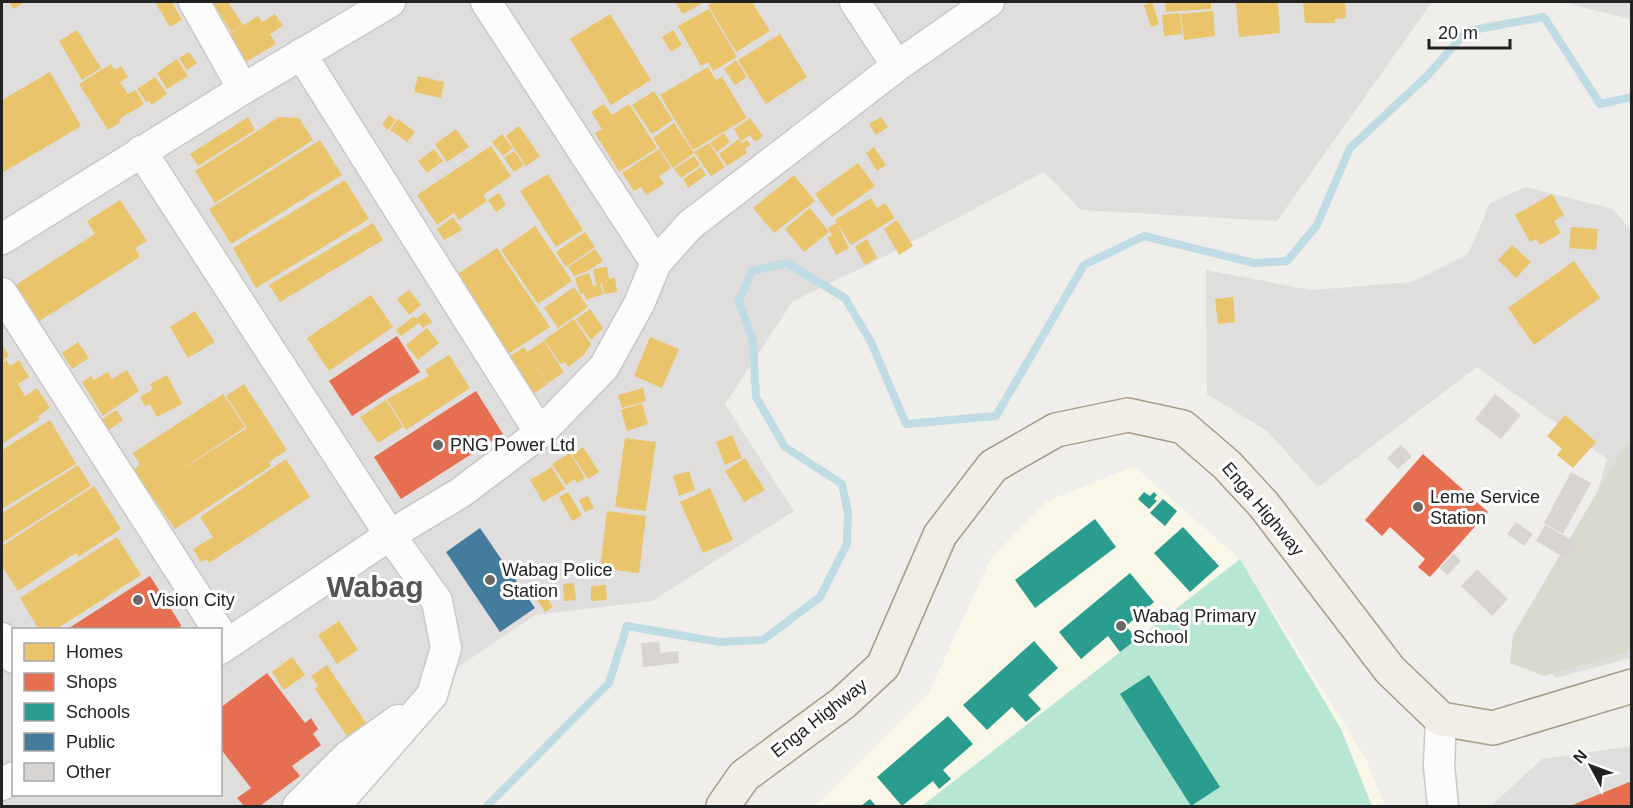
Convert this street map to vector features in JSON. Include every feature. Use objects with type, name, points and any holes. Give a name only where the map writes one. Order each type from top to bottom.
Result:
[{"type":"main road","name":"Enga Highway","points":[[723,807],[744,776],[843,703],[883,666],[940,535],[993,465],[1056,430],[1128,415],[1184,427],[1227,465],[1264,506],[1390,670],[1441,719]]},
{"type":"main road","points":[[1441,719],[1493,728],[1632,686]]},
{"type":"street","points":[[194,2],[243,89]]},
{"type":"street","points":[[2,239],[141,151],[390,2]]},
{"type":"street","points":[[486,2],[656,263]]},
{"type":"street","points":[[855,2],[897,66]]},
{"type":"street","points":[[222,640],[459,493],[540,433],[604,367],[639,304],[656,263],[690,225],[897,66],[989,2]]},
{"type":"street","points":[[301,54],[540,433]]},
{"type":"street","points":[[141,151],[390,535],[437,601],[446,648],[432,695],[335,807]]},
{"type":"street","points":[[2,293],[214,628]]},
{"type":"street","points":[[2,638],[12,655]]},
{"type":"street","points":[[298,807],[348,756],[432,695]]},
{"type":"street","points":[[1441,719],[1439,766],[1443,807]]},
{"type":"shaded area","points":[[2,2],[1432,2],[1277,221],[1081,210],[1044,172],[874,262],[793,301],[725,404],[794,511],[652,601],[535,615],[340,747],[283,806],[2,806]]},
{"type":"shaded area","points":[[1560,2],[1631,2],[1631,19]]},
{"type":"shaded area","points":[[1525,187],[1613,209],[1632,232],[1631,658],[1555,678],[1547,665],[1607,459],[1477,367],[1318,487],[1267,431],[1207,394],[1206,270],[1311,290],[1412,282],[1468,254],[1490,203]]},
{"type":"shaded area","points":[[1631,441],[1631,651],[1544,676],[1510,663],[1513,635],[1626,443]]},
{"type":"shaded area","name":"Wabag Primary School","points":[[1134,466],[1240,559],[1365,757],[1385,806],[815,806],[928,694],[991,558],[1046,502]]},
{"type":"shaded area","points":[[1631,746],[1631,806],[1491,806],[1542,759]]},
{"type":"green space","points":[[1240,559],[1341,729],[1372,806],[922,806]]},
{"type":"building: Homes","points":[[9,2],[25,2],[13,9]]},
{"type":"building: Homes","points":[[155,2],[172,2],[182,20],[170,27]]},
{"type":"building: Homes","points":[[228,2],[243,25],[231,32],[214,4]]},
{"type":"building: Homes","points":[[675,2],[699,2],[701,4],[683,14]]},
{"type":"building: Homes","points":[[713,2],[752,2],[770,31],[736,52],[708,5]]},
{"type":"building: Homes","points":[[1152,2],[1159,24],[1151,27],[1144,5]]},
{"type":"building: Homes","points":[[1165,2],[1211,2],[1211,9],[1166,12]]},
{"type":"building: Homes","points":[[1236,2],[1278,2],[1280,33],[1239,37]]},
{"type":"building: Homes","points":[[1303,2],[1345,2],[1346,18],[1335,19],[1335,23],[1305,23]]},
{"type":"building: Homes","points":[[709,9],[737,57],[713,71],[708,62],[701,66],[678,26]]},
{"type":"building: Homes","points":[[1213,11],[1215,36],[1184,40],[1181,14]]},
{"type":"building: Homes","points":[[1180,13],[1182,34],[1164,36],[1162,15]]},
{"type":"building: Homes","points":[[275,14],[283,26],[270,34],[276,44],[246,62],[229,34],[258,16],[262,22]]},
{"type":"building: Homes","points":[[610,14],[651,80],[611,105],[570,39]]},
{"type":"building: Homes","points":[[77,30],[101,68],[82,80],[59,41]]},
{"type":"building: Homes","points":[[673,30],[682,45],[671,52],[662,37]]},
{"type":"building: Homes","points":[[780,34],[807,77],[766,104],[738,60]]},
{"type":"building: Homes","points":[[189,52],[197,63],[187,70],[179,58]]},
{"type":"building: Homes","points":[[177,59],[188,76],[167,89],[157,73]]},
{"type":"building: Homes","points":[[736,60],[747,77],[735,85],[724,69]]},
{"type":"building: Homes","points":[[111,64],[115,70],[121,66],[128,77],[120,82],[128,94],[136,90],[144,104],[119,119],[121,122],[108,130],[79,84]]},
{"type":"building: Homes","points":[[708,67],[716,80],[722,77],[747,118],[693,150],[660,95]]},
{"type":"building: Homes","points":[[50,72],[81,126],[2,173],[2,100]]},
{"type":"building: Homes","points":[[418,76],[444,82],[441,98],[414,92]]},
{"type":"building: Homes","points":[[155,77],[167,94],[152,105],[149,101],[146,102],[137,89]]},
{"type":"building: Homes","points":[[654,91],[673,120],[652,134],[632,105]]},
{"type":"building: Homes","points":[[604,104],[612,115],[629,104],[657,148],[619,172],[595,133],[602,129],[591,112]]},
{"type":"building: Homes","points":[[389,115],[396,120],[388,130],[382,125]]},
{"type":"building: Homes","points":[[248,117],[255,130],[198,166],[190,154]]},
{"type":"building: Homes","points":[[279,117],[299,118],[313,140],[215,203],[195,171]]},
{"type":"building: Homes","points":[[881,117],[888,127],[876,135],[869,124]]},
{"type":"building: Homes","points":[[750,118],[763,136],[755,142],[750,135],[741,141],[734,129]]},
{"type":"building: Homes","points":[[398,119],[415,132],[407,142],[390,130]]},
{"type":"building: Homes","points":[[674,123],[694,153],[673,168],[653,138]]},
{"type":"building: Homes","points":[[519,126],[540,156],[526,166],[506,136]]},
{"type":"building: Homes","points":[[456,129],[469,147],[447,162],[435,144]]},
{"type":"building: Homes","points":[[724,133],[730,142],[717,152],[710,143]]},
{"type":"building: Homes","points":[[502,134],[513,148],[503,156],[492,142]]},
{"type":"building: Homes","points":[[739,139],[742,143],[747,140],[751,145],[745,149],[747,153],[727,166],[719,154]]},
{"type":"building: Homes","points":[[320,140],[342,175],[231,244],[209,209]]},
{"type":"building: Homes","points":[[709,143],[725,167],[711,176],[694,152]]},
{"type":"building: Homes","points":[[491,146],[511,176],[483,195],[487,201],[459,220],[454,213],[437,225],[417,195]]},
{"type":"building: Homes","points":[[874,147],[886,165],[877,171],[866,153]]},
{"type":"building: Homes","points":[[434,149],[443,161],[427,173],[418,161]]},
{"type":"building: Homes","points":[[659,149],[671,168],[659,176],[664,184],[646,195],[641,187],[634,191],[622,173]]},
{"type":"building: Homes","points":[[514,151],[524,165],[514,172],[504,158]]},
{"type":"building: Homes","points":[[694,156],[700,165],[681,178],[674,169]]},
{"type":"building: Homes","points":[[858,163],[875,186],[832,217],[815,194]]},
{"type":"building: Homes","points":[[701,167],[706,175],[688,188],[683,179]]},
{"type":"building: Homes","points":[[548,174],[583,230],[556,247],[520,191]]},
{"type":"building: Homes","points":[[794,175],[815,201],[774,233],[753,208]]},
{"type":"building: Homes","points":[[345,180],[369,219],[256,288],[233,248]]},
{"type":"building: Homes","points":[[499,193],[506,205],[496,212],[488,200]]},
{"type":"building: Homes","points":[[1552,194],[1564,215],[1554,221],[1561,233],[1540,245],[1536,239],[1530,242],[1515,215]]},
{"type":"building: Homes","points":[[871,198],[877,208],[885,203],[895,218],[851,245],[835,220]]},
{"type":"building: Homes","points":[[120,200],[147,241],[135,248],[140,257],[38,322],[14,286],[95,234],[87,221]]},
{"type":"building: Homes","points":[[810,208],[829,232],[804,252],[785,229]]},
{"type":"building: Homes","points":[[453,217],[462,230],[444,240],[437,229]]},
{"type":"building: Homes","points":[[897,220],[913,246],[899,255],[884,229]]},
{"type":"building: Homes","points":[[373,223],[383,240],[280,302],[269,285]]},
{"type":"building: Homes","points":[[837,223],[849,248],[836,255],[827,237],[832,236],[828,228]]},
{"type":"building: Homes","points":[[535,226],[572,281],[538,304],[501,250]]},
{"type":"building: Homes","points":[[1571,227],[1598,229],[1596,250],[1569,248]]},
{"type":"building: Homes","points":[[585,232],[595,247],[566,267],[556,252]]},
{"type":"building: Homes","points":[[867,239],[877,258],[865,265],[855,247]]},
{"type":"building: Homes","points":[[1512,245],[1531,262],[1516,278],[1498,260]]},
{"type":"building: Homes","points":[[497,248],[550,327],[508,354],[456,275]]},
{"type":"building: Homes","points":[[595,249],[603,261],[586,272],[574,276],[568,267]]},
{"type":"building: Homes","points":[[1574,261],[1600,298],[1534,345],[1508,308]]},
{"type":"building: Homes","points":[[607,267],[609,279],[615,278],[617,292],[604,294],[602,283],[600,284],[603,294],[586,300],[584,293],[580,294],[575,278],[589,273],[593,286],[599,284],[596,284],[593,269]]},
{"type":"building: Homes","points":[[574,287],[588,307],[558,328],[544,308]]},
{"type":"building: Homes","points":[[409,290],[421,305],[409,315],[397,299]]},
{"type":"building: Homes","points":[[371,295],[393,327],[329,371],[307,338]]},
{"type":"building: Homes","points":[[1233,297],[1235,322],[1218,324],[1215,299]]},
{"type":"building: Homes","points":[[590,309],[603,328],[591,340],[576,319]]},
{"type":"building: Homes","points":[[195,311],[215,342],[188,358],[170,327]]},
{"type":"building: Homes","points":[[425,312],[432,322],[423,328],[419,323],[401,336],[396,330],[414,316],[416,319]]},
{"type":"building: Homes","points":[[574,319],[591,344],[584,355],[568,367],[565,362],[561,364],[544,340]]},
{"type":"building: Homes","points":[[427,328],[439,343],[418,360],[406,345]]},
{"type":"building: Homes","points":[[650,337],[679,349],[662,388],[634,376]]},
{"type":"building: Homes","points":[[544,341],[564,372],[548,383],[528,355],[548,384],[530,396],[504,360],[524,347],[527,352]]},
{"type":"building: Homes","points":[[78,342],[89,358],[72,369],[62,353]]},
{"type":"building: Homes","points":[[2,344],[9,356],[2,361]]},
{"type":"building: Homes","points":[[449,355],[470,388],[406,430],[387,399],[429,376],[425,370]]},
{"type":"building: Homes","points":[[6,360],[10,366],[19,360],[29,377],[18,384],[25,396],[37,388],[50,408],[38,416],[40,419],[2,444],[2,363]]},
{"type":"building: Homes","points":[[127,370],[139,391],[103,416],[82,382],[91,376],[94,380],[108,372],[112,379]]},
{"type":"building: Homes","points":[[167,375],[182,404],[157,417],[150,404],[145,406],[140,397],[153,389],[150,384]]},
{"type":"building: Homes","points":[[244,384],[287,450],[269,462],[271,466],[175,529],[133,470],[140,465],[133,453],[223,394],[245,427],[172,476],[247,428],[226,396]]},
{"type":"building: Homes","points":[[643,388],[646,401],[622,408],[618,395]]},
{"type":"building: Homes","points":[[386,400],[403,427],[378,443],[360,417]]},
{"type":"building: Homes","points":[[642,403],[648,424],[627,431],[621,410]]},
{"type":"building: Homes","points":[[116,410],[123,420],[109,430],[102,419]]},
{"type":"building: Homes","points":[[1565,415],[1596,442],[1573,468],[1557,455],[1562,449],[1547,436]]},
{"type":"building: Homes","points":[[50,420],[76,464],[2,509],[2,450]]},
{"type":"building: Homes","points":[[732,435],[742,458],[725,465],[716,442]]},
{"type":"building: Homes","points":[[625,438],[656,442],[646,511],[615,507]]},
{"type":"building: Homes","points":[[583,447],[599,472],[588,479],[572,455]]},
{"type":"building: Homes","points":[[570,453],[585,478],[577,483],[575,479],[566,485],[552,464]]},
{"type":"building: Homes","points":[[745,458],[765,490],[744,502],[725,471]]},
{"type":"building: Homes","points":[[286,459],[310,497],[209,563],[207,559],[201,562],[193,549],[213,537],[200,517]]},
{"type":"building: Homes","points":[[78,465],[91,486],[2,543],[2,513]]},
{"type":"building: Homes","points":[[552,467],[565,489],[543,502],[530,480]]},
{"type":"building: Homes","points":[[689,471],[695,490],[679,496],[673,476]]},
{"type":"building: Homes","points":[[94,486],[121,529],[78,557],[76,553],[18,591],[2,566],[2,546]]},
{"type":"building: Homes","points":[[710,488],[733,540],[703,553],[680,502]]},
{"type":"building: Homes","points":[[568,492],[582,515],[572,521],[559,497]]},
{"type":"building: Homes","points":[[588,496],[594,508],[585,512],[579,500]]},
{"type":"building: Homes","points":[[607,511],[646,516],[639,573],[600,568]]},
{"type":"building: Homes","points":[[117,537],[141,575],[58,628],[38,628],[20,598]]},
{"type":"building: Homes","points":[[574,583],[576,600],[564,601],[563,584]]},
{"type":"building: Homes","points":[[606,585],[607,600],[591,601],[591,586]]},
{"type":"building: Homes","points":[[543,592],[553,607],[545,612],[535,596]]},
{"type":"building: Homes","points":[[339,621],[358,650],[337,664],[318,635]]},
{"type":"building: Homes","points":[[292,657],[305,675],[284,690],[272,672]]},
{"type":"building: Homes","points":[[327,665],[366,723],[347,736],[315,689],[318,686],[311,676]]},
{"type":"building: Shops","points":[[397,336],[420,372],[352,416],[329,381]]},
{"type":"building: Shops","name":"PNG Power Ltd","points":[[476,391],[503,434],[401,499],[374,457]]},
{"type":"building: Shops","points":[[1423,454],[1488,512],[1430,577],[1418,567],[1425,559],[1390,527],[1382,536],[1365,520]]},
{"type":"building: Shops","name":"Vision City","points":[[150,576],[181,625],[180,628],[69,628]]},
{"type":"building: Shops","points":[[267,673],[305,723],[311,718],[318,729],[313,734],[321,745],[292,766],[300,776],[260,806],[244,806],[237,798],[251,788],[222,751],[222,707]]},
{"type":"building: Shops","points":[[1632,781],[1632,806],[1570,806]]},
{"type":"building: Schools","points":[[1144,492],[1150,496],[1154,492],[1157,495],[1154,499],[1157,501],[1149,509],[1138,499]]},
{"type":"building: Schools","points":[[1163,499],[1177,511],[1165,526],[1150,513]]},
{"type":"building: Schools","points":[[1095,519],[1116,547],[1035,608],[1015,580]]},
{"type":"building: Schools","points":[[1183,527],[1219,566],[1190,592],[1154,553]]},
{"type":"building: Schools","points":[[1130,573],[1154,602],[1126,626],[1137,639],[1120,652],[1108,636],[1081,659],[1059,632]]},
{"type":"building: Schools","points":[[1034,641],[1058,668],[1028,695],[1041,709],[1026,722],[1012,707],[987,730],[963,705]]},
{"type":"building: Schools","points":[[1149,675],[1220,787],[1191,806],[1120,694]]},
{"type":"building: Schools","points":[[948,716],[973,744],[943,770],[951,779],[939,789],[933,781],[902,806],[877,777]]},
{"type":"building: Schools","points":[[870,799],[876,806],[861,806]]},
{"type":"building: Public","name":"Wabag Police Station","points":[[480,528],[535,608],[500,632],[446,552]]},
{"type":"building: Other","points":[[1495,394],[1521,415],[1501,439],[1475,419]]},
{"type":"building: Other","points":[[1401,445],[1412,456],[1398,469],[1387,458]]},
{"type":"building: Other","points":[[1571,472],[1591,483],[1563,534],[1544,523]]},
{"type":"building: Other","points":[[1516,522],[1533,534],[1524,546],[1507,534]]},
{"type":"building: Other","points":[[1545,525],[1577,543],[1567,559],[1536,541]]},
{"type":"building: Other","points":[[1454,553],[1461,561],[1447,575],[1440,568]]},
{"type":"building: Other","points":[[1477,569],[1508,599],[1492,616],[1461,586]]},
{"type":"building: Other","points":[[659,642],[660,653],[678,651],[679,663],[643,667],[641,643]]},
{"type":"waterway","points":[[487,806],[609,683],[627,626],[719,642],[763,640],[820,597],[847,544],[848,513],[842,484],[785,447],[756,397],[753,341],[739,301],[752,271],[787,263],[845,298],[871,342],[906,424],[996,416],[1084,265],[1144,236],[1254,263],[1287,261],[1317,225],[1350,148],[1427,76],[1467,31],[1544,17],[1600,104],[1632,97]]},
{"type":"place","name":"PNG Power Ltd","points":[[438,445]]},
{"type":"place","name":"Leme Service Station","points":[[1418,507]]},
{"type":"place","name":"Wabag Police Station","points":[[490,580]]},
{"type":"place","name":"Vision City","points":[[138,600]]},
{"type":"place","name":"Wabag Primary School","points":[[1121,626]]},
{"type":"district","name":"Wabag","points":[[375,587]]}]
